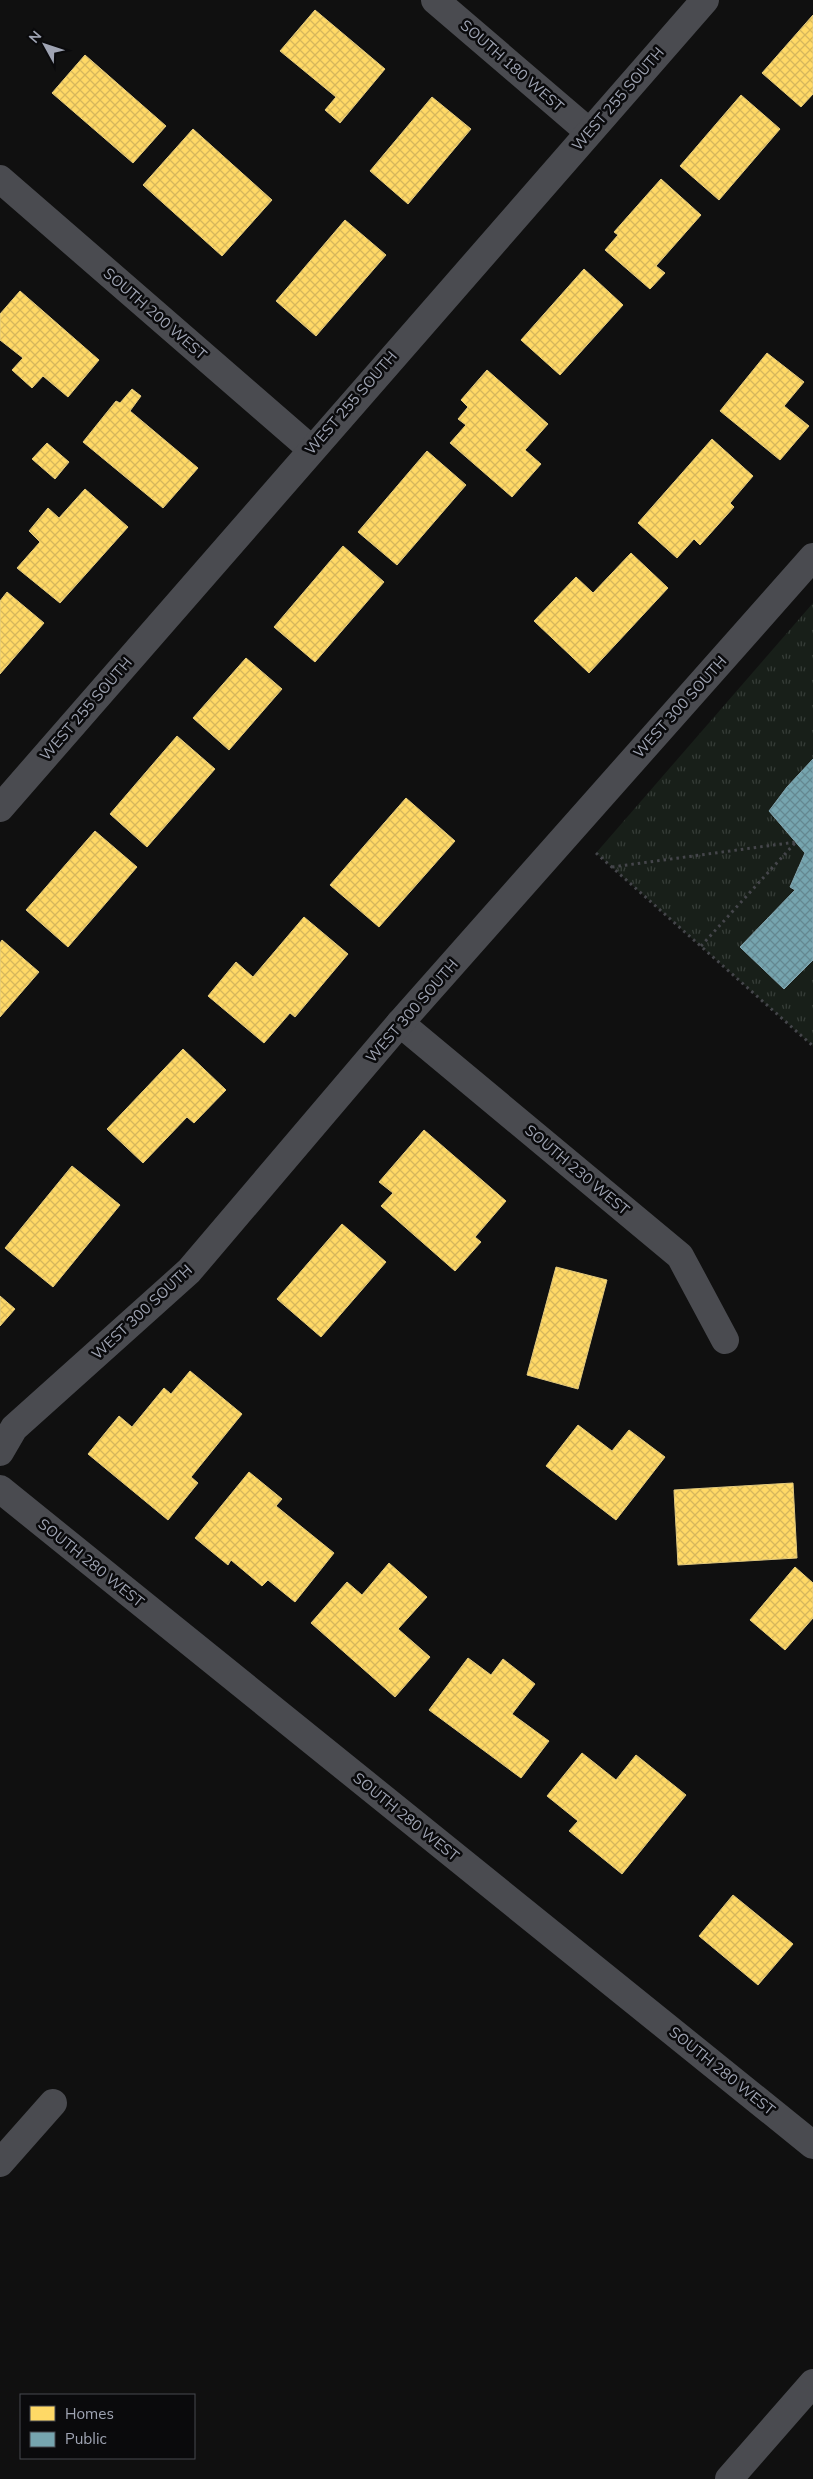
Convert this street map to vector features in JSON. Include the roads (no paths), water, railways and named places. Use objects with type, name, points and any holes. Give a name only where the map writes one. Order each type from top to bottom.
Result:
[{"type":"street","name":"SOUTH 180 WEST","points":[[435,0],[588,132]]},
{"type":"street","name":"WEST 255 SOUTH","points":[[0,808],[310,449],[705,0]]},
{"type":"street","name":"SOUTH 200 WEST","points":[[0,180],[310,449]]},
{"type":"street","name":"WEST 300 SOUTH","points":[[0,1452],[14,1428],[188,1271],[400,1023],[813,557]]},
{"type":"street","name":"SOUTH 230 WEST","points":[[400,1023],[680,1256],[725,1340]]},
{"type":"street","name":"SOUTH 280 WEST","points":[[0,1489],[813,2145]]},
{"type":"street","points":[[0,2163],[53,2103]]},
{"type":"street","points":[[729,2479],[813,2383]]}]
